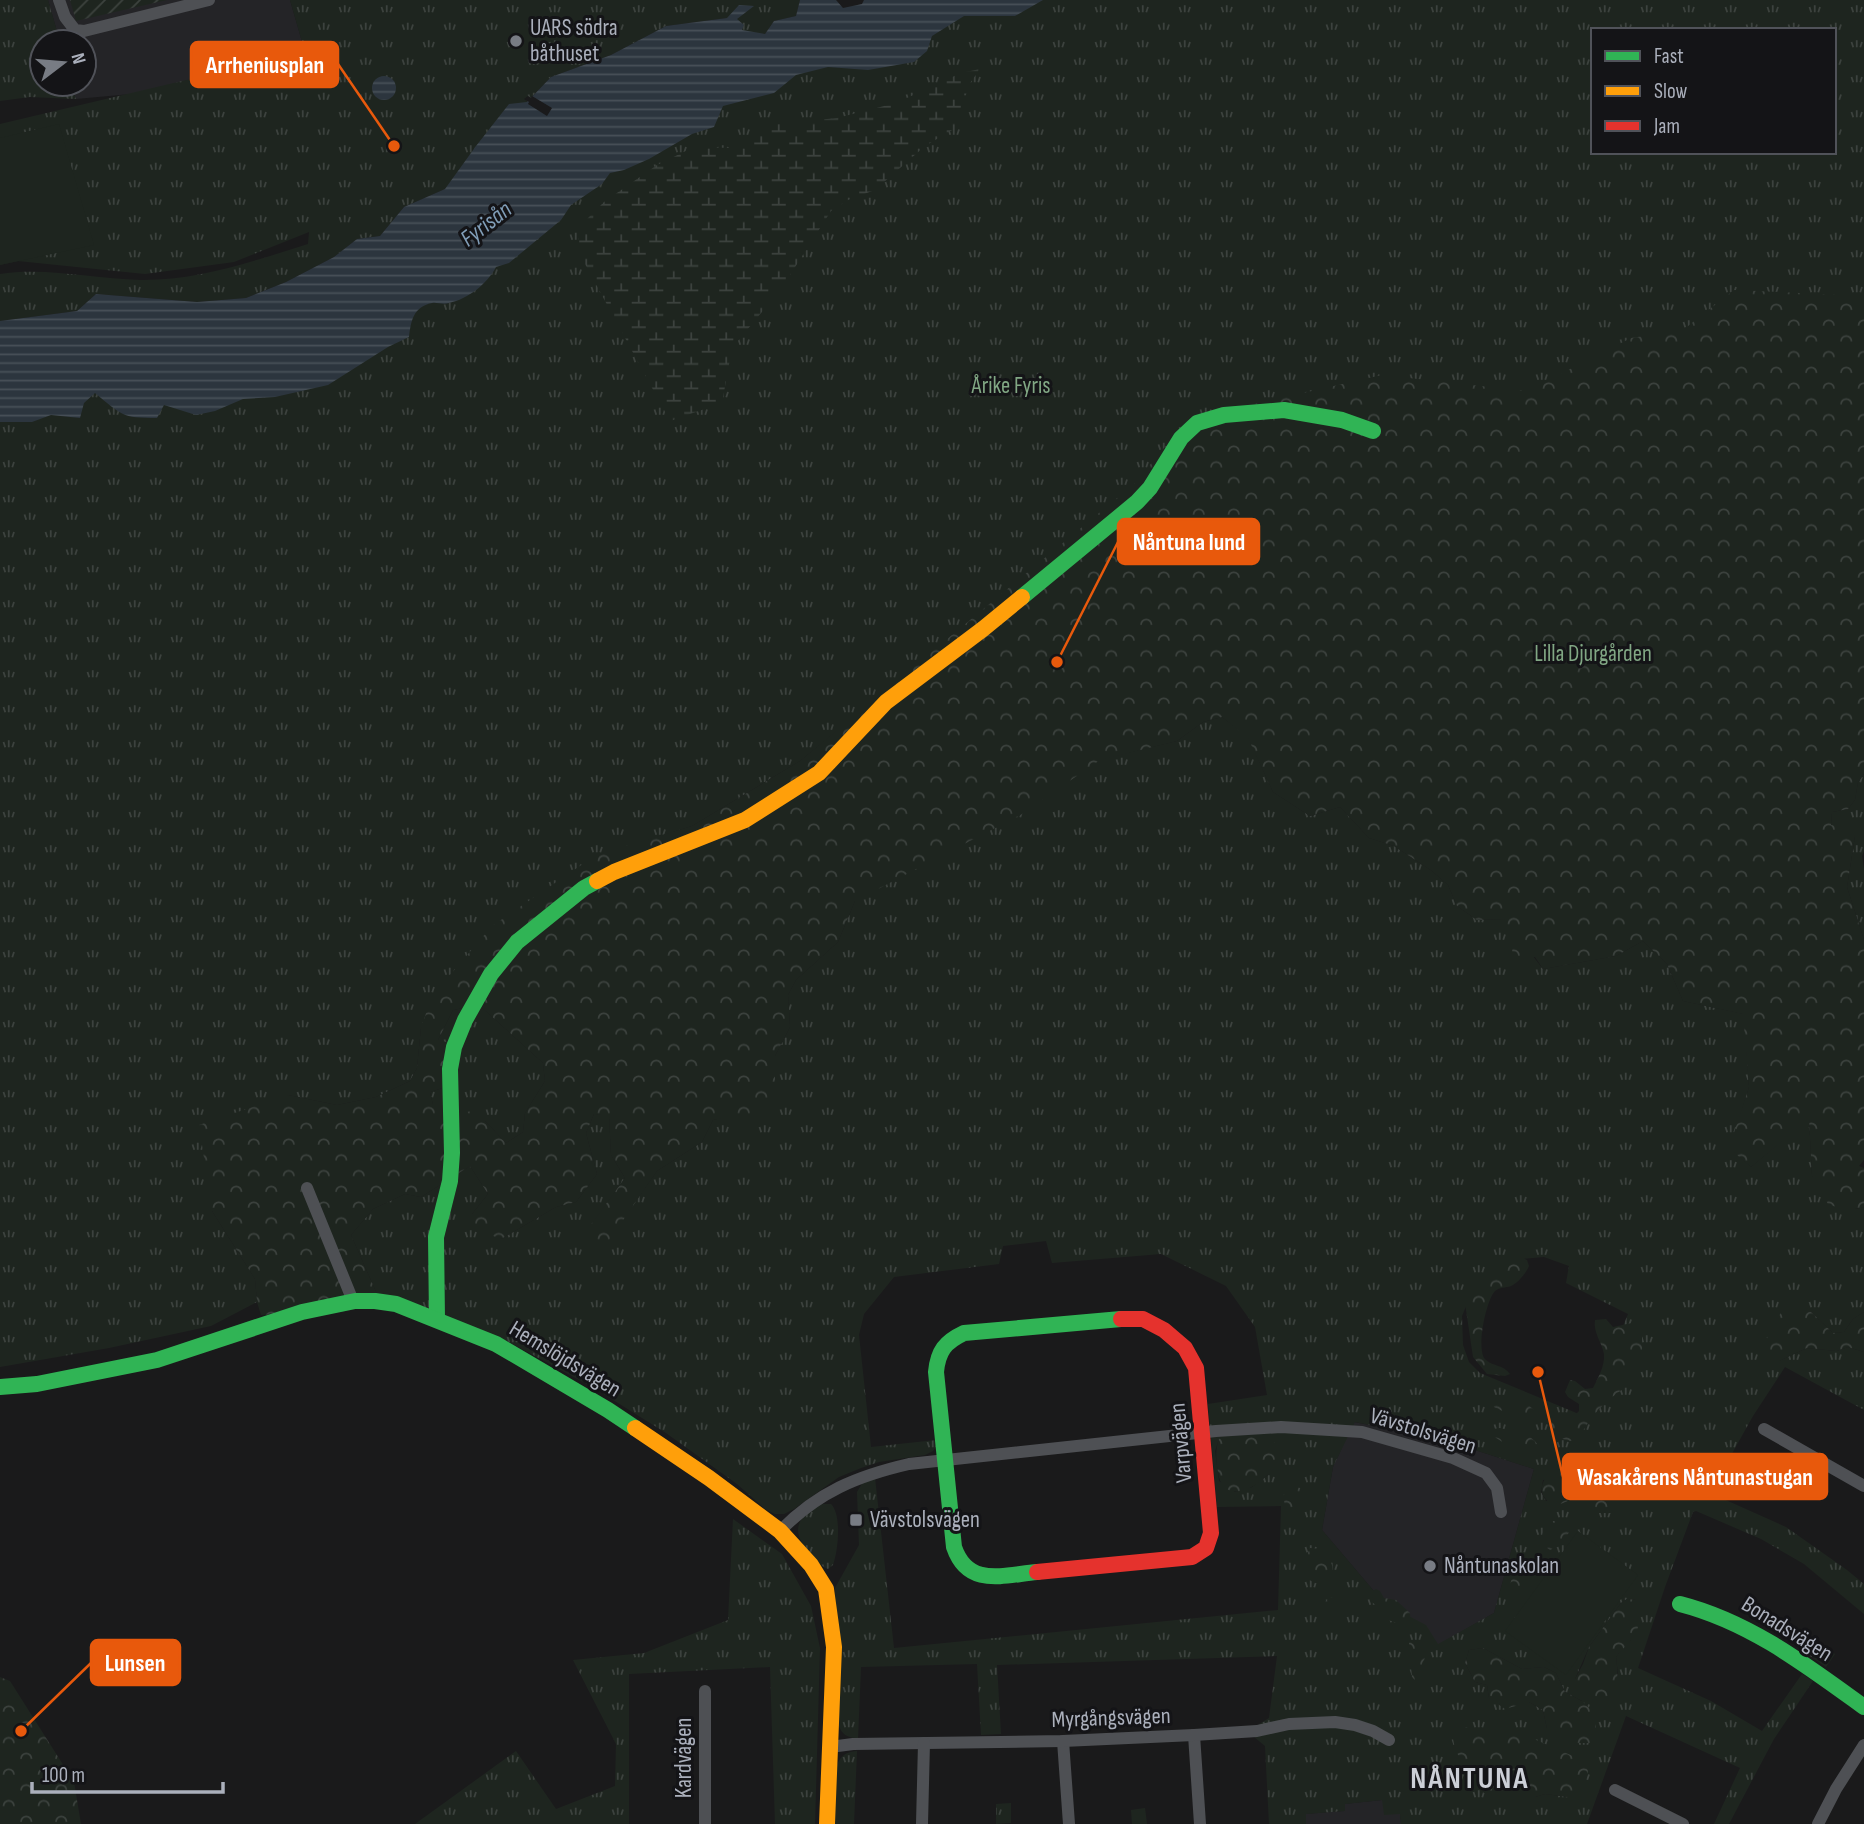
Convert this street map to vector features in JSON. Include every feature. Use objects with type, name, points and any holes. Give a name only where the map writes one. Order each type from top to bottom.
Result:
[{"type":"street","points":[[59,0],[65,17],[75,30],[84,32],[191,2],[209,0]]},
{"type":"street","points":[[437,1319],[436,1237],[450,1181],[450,1069],[454,1047],[465,1020],[491,974],[517,942],[584,888],[614,872],[745,820],[819,773],[886,702],[983,629],[1138,502],[1150,488],[1181,438],[1197,423],[1224,415],[1284,410],[1342,419],[1373,431]]},
{"type":"street","points":[[307,1188],[354,1301]]},
{"type":"street","name":"Hemslöjdsvägen","points":[[0,1387],[37,1384],[157,1360],[302,1312],[354,1301],[396,1304],[496,1344],[608,1410],[709,1478],[780,1531],[811,1565],[825,1590],[834,1647],[827,1824]]},
{"type":"street","name":"Varpvägen","points":[[1143,1319],[1164,1330],[1185,1348],[1196,1368],[1212,1534],[1206,1548],[1192,1557],[978,1576],[961,1564],[954,1547],[946,1460],[936,1372],[938,1354],[949,1340],[964,1333],[1143,1319]]},
{"type":"street","name":"Vävstolsvägen","points":[[780,1531],[794,1516],[827,1492],[853,1479],[909,1464],[1203,1432],[1281,1427],[1362,1432],[1453,1458],[1486,1473],[1497,1488],[1501,1512]]},
{"type":"street","points":[[1764,1429],[1864,1486]]},
{"type":"street","name":"Bonadsvägen","points":[[1680,1604],[1710,1611],[1753,1632],[1864,1707]]},
{"type":"street","name":"Kardvägen","points":[[705,1691],[705,1824]]},
{"type":"street","name":"Myrgångsvägen","points":[[830,1747],[853,1744],[1063,1741],[1194,1735],[1257,1731],[1289,1724],[1335,1723],[1355,1725],[1390,1740]]},
{"type":"street","points":[[1194,1735],[1200,1824]]},
{"type":"street","points":[[1063,1741],[1069,1824]]},
{"type":"street","points":[[922,1824],[925,1743]]},
{"type":"street","points":[[1818,1824],[1864,1745]]},
{"type":"street","points":[[1615,1790],[1683,1824]]},
{"type":"shaded area","points":[[48,0],[290,0],[305,52],[131,94],[98,97],[98,28],[56,28]]},
{"type":"shaded area","name":"Nåntunaskolan","points":[[1354,1422],[1444,1440],[1534,1469],[1494,1613],[1438,1645],[1384,1603],[1322,1530],[1333,1467]]},
{"type":"shaded area","points":[[1382,1800],[1400,1813],[1401,1824],[1306,1824],[1305,1814],[1344,1811],[1344,1804]]},
{"type":"green space","points":[[0,0],[48,0],[56,28],[28,28],[28,97],[0,101]]},
{"type":"green space","points":[[70,0],[167,0],[76,21]]},
{"type":"green space","points":[[290,0],[800,0],[796,16],[774,21],[765,34],[741,31],[727,18],[666,26],[611,55],[551,77],[445,189],[404,207],[380,236],[357,239],[334,257],[286,282],[246,298],[197,302],[96,294],[77,311],[0,321],[0,274],[35,272],[140,280],[183,277],[225,269],[308,244],[309,232],[234,262],[145,274],[18,261],[0,265],[0,124],[305,52]]},
{"type":"green space","name":"Årike Fyris","points":[[952,0],[1864,0],[1864,741],[1226,699],[1102,759],[1177,741],[1203,722],[1222,717],[1248,737],[1273,792],[1310,816],[1340,807],[1369,838],[1394,846],[1432,871],[1448,885],[1457,906],[1477,920],[1504,919],[1543,969],[1616,956],[1643,941],[1667,964],[1683,1001],[1744,1014],[1749,1087],[1730,1148],[1751,1167],[1809,1118],[1812,1176],[1856,1209],[1864,1207],[1864,1312],[1853,1319],[1844,1332],[1833,1333],[1811,1312],[1779,1361],[1807,1348],[1837,1351],[1848,1347],[1864,1352],[1864,1410],[1785,1367],[1753,1416],[1710,1493],[1786,1527],[1847,1570],[1864,1584],[1864,1614],[1804,1564],[1761,1539],[1696,1511],[1693,1512],[1665,1587],[1638,1668],[1711,1701],[1762,1731],[1802,1674],[1813,1681],[1774,1739],[1729,1824],[1714,1824],[1740,1768],[1626,1716],[1587,1824],[1401,1824],[1400,1814],[1384,1815],[1382,1800],[1345,1804],[1345,1811],[1306,1814],[1306,1824],[1269,1824],[1265,1746],[1253,1736],[1259,1724],[1269,1718],[1277,1656],[997,1665],[1001,1734],[981,1735],[977,1664],[861,1667],[858,1739],[843,1733],[838,1724],[835,1588],[859,1545],[857,1492],[863,1482],[875,1478],[894,1648],[1278,1610],[1281,1506],[1217,1507],[1208,1404],[1267,1395],[1255,1327],[1226,1286],[1161,1254],[1052,1263],[1046,1241],[1003,1246],[999,1264],[894,1277],[864,1314],[859,1335],[871,1447],[936,1440],[937,1445],[925,1455],[879,1462],[839,1477],[784,1514],[775,1514],[765,1509],[737,1484],[666,1433],[594,1388],[507,1341],[377,1294],[351,1235],[373,1209],[405,1194],[421,1197],[470,1166],[488,1194],[472,1214],[501,1239],[556,1207],[576,1202],[597,1174],[586,1133],[594,1114],[609,1115],[611,1155],[625,1178],[584,1235],[584,1242],[607,1242],[657,1171],[702,1142],[713,1120],[775,1105],[775,1056],[790,1027],[788,995],[796,980],[838,942],[855,901],[838,730],[800,761],[692,826],[596,856],[421,1028],[417,1068],[410,1081],[376,1097],[337,1105],[288,1095],[212,1211],[255,1279],[257,1302],[211,1326],[109,1348],[0,1367],[0,378],[308,338],[629,112]],"holes":[[[1544,1257],[1569,1266],[1566,1283],[1628,1314],[1586,1417],[1480,1373],[1469,1362],[1463,1345],[1462,1316],[1469,1299],[1522,1259]],[[1355,1422],[1444,1440],[1534,1469],[1494,1613],[1438,1644],[1426,1625],[1384,1603],[1322,1530],[1333,1467]],[[1219,1439],[1268,1475],[1252,1487],[1235,1492],[1219,1481],[1215,1451]],[[1581,1475],[1584,1484],[1580,1492],[1546,1501],[1541,1492],[1543,1480]],[[1627,1599],[1636,1600],[1631,1640],[1616,1657],[1618,1674],[1575,1679],[1589,1647],[1621,1603]],[[1483,1648],[1522,1669],[1544,1667],[1556,1673],[1565,1692],[1582,1701],[1547,1729],[1543,1710],[1529,1702],[1489,1698],[1487,1685],[1475,1682],[1465,1663],[1469,1650]],[[1480,1766],[1569,1797],[1545,1794],[1535,1797],[1477,1787]]]},
{"type":"green space","points":[[980,69],[968,86],[959,126],[925,146],[875,190],[848,200],[831,211],[781,289],[732,348],[722,403],[670,421],[578,251],[579,227],[604,202],[657,165],[694,147],[733,148],[768,125],[837,118],[896,103],[961,73]]},
{"type":"green space","points":[[59,124],[94,245],[0,265],[0,138]]},
{"type":"green space","name":"Lilla Djurgården","points":[[1734,290],[1864,296],[1864,774],[1858,782],[1855,800],[1848,809],[1832,812],[1831,825],[1851,828],[1855,836],[1847,887],[1864,940],[1864,1160],[1859,1166],[1864,1168],[1864,1207],[1846,1209],[1828,1204],[1812,1176],[1809,1119],[1751,1167],[1729,1148],[1749,1087],[1743,1014],[1683,1001],[1667,964],[1643,941],[1616,956],[1543,969],[1535,957],[1515,961],[1504,919],[1477,920],[1457,906],[1448,885],[1432,871],[1394,846],[1369,838],[1340,807],[1310,816],[1273,792],[1248,738],[1222,717],[1203,722],[1177,741],[1100,760],[1022,814],[855,901],[838,942],[796,980],[788,995],[790,1027],[775,1056],[775,1105],[768,1119],[752,1124],[735,1116],[713,1120],[702,1142],[657,1171],[608,1242],[584,1242],[584,1234],[625,1178],[611,1155],[609,1116],[594,1114],[586,1133],[597,1174],[576,1202],[556,1207],[501,1239],[475,1229],[472,1214],[488,1194],[470,1166],[421,1197],[405,1194],[373,1209],[351,1235],[377,1294],[279,1314],[261,1315],[255,1279],[212,1211],[199,1125],[288,1095],[337,1105],[376,1097],[410,1081],[417,1068],[421,1028],[432,996],[492,926],[596,855],[692,826],[800,761],[1134,484],[1188,419],[1382,375],[1527,391],[1631,338],[1683,330]],"holes":[[[479,1005],[543,1063],[545,1081],[525,1113],[523,1132],[506,1143],[485,1121],[481,1108],[457,1115],[443,1102],[433,1105],[430,1092],[455,1084],[450,1043],[438,1040],[453,1010]]]},
{"type":"green space","points":[[1864,774],[1864,940],[1847,887],[1855,836],[1831,825],[1832,812],[1848,809],[1855,800],[1858,782]]},
{"type":"green space","points":[[479,1005],[543,1063],[545,1081],[525,1113],[523,1132],[506,1143],[485,1121],[457,1115],[433,1105],[430,1092],[455,1084],[438,1040],[453,1010]]},
{"type":"green space","points":[[1520,1257],[1527,1260],[1529,1266],[1516,1283],[1495,1291],[1488,1304],[1482,1337],[1486,1360],[1510,1374],[1487,1374],[1473,1357],[1465,1303],[1471,1289],[1493,1266]]},
{"type":"green space","points":[[1785,1307],[1811,1312],[1833,1333],[1844,1332],[1853,1319],[1864,1312],[1864,1352],[1848,1347],[1837,1351],[1807,1348],[1779,1361],[1769,1358],[1764,1348],[1770,1329]]},
{"type":"green space","points":[[1606,1319],[1613,1327],[1632,1323],[1642,1332],[1642,1357],[1628,1372],[1623,1389],[1598,1410],[1579,1438],[1570,1441],[1556,1437],[1550,1426],[1556,1417],[1572,1418],[1579,1411],[1579,1404],[1565,1392],[1570,1380],[1585,1389],[1593,1388],[1601,1372],[1604,1354],[1595,1329],[1595,1320]]},
{"type":"green space","points":[[1500,1397],[1526,1404],[1534,1410],[1535,1418],[1531,1422],[1494,1407],[1493,1401]]},
{"type":"green space","points":[[1500,1428],[1531,1438],[1538,1445],[1536,1449],[1523,1450],[1508,1445],[1492,1435],[1493,1429]]},
{"type":"green space","points":[[1253,1432],[1269,1437],[1277,1447],[1277,1459],[1270,1472],[1259,1482],[1246,1489],[1234,1491],[1223,1486],[1218,1472],[1216,1455],[1219,1439],[1229,1433]]},
{"type":"green space","points":[[1566,1465],[1578,1471],[1583,1485],[1572,1499],[1554,1506],[1542,1493],[1543,1483],[1552,1468]]},
{"type":"green space","points":[[1606,1480],[1621,1485],[1627,1495],[1624,1505],[1612,1513],[1593,1513],[1586,1501],[1587,1490],[1592,1482]]},
{"type":"green space","points":[[1294,1486],[1300,1488],[1303,1498],[1300,1513],[1290,1512],[1283,1496]]},
{"type":"green space","points":[[823,1504],[831,1504],[838,1524],[835,1559],[828,1569],[804,1546],[798,1530],[804,1516]]},
{"type":"green space","points":[[733,1519],[782,1554],[811,1606],[820,1648],[815,1824],[775,1824],[770,1667],[629,1674],[629,1824],[415,1824],[516,1751],[556,1809],[615,1786],[616,1744],[573,1660],[644,1653],[728,1620]]},
{"type":"green space","points":[[1553,1521],[1571,1521],[1573,1525],[1564,1539],[1550,1550],[1543,1545],[1542,1534]]},
{"type":"green space","points":[[1578,1531],[1638,1575],[1566,1675],[1505,1631]]},
{"type":"green space","points":[[1310,1548],[1322,1549],[1332,1564],[1330,1576],[1319,1584],[1308,1579],[1304,1570]]},
{"type":"green space","points":[[1531,1568],[1536,1571],[1534,1585],[1526,1596],[1518,1601],[1512,1595],[1511,1582],[1519,1571]]},
{"type":"green space","points":[[1376,1589],[1384,1598],[1396,1600],[1410,1613],[1408,1622],[1403,1625],[1385,1619],[1380,1609],[1372,1602],[1371,1592]]},
{"type":"green space","points":[[1346,1596],[1344,1604],[1328,1610],[1327,1618],[1322,1620],[1317,1615],[1319,1607],[1329,1598]]},
{"type":"green space","points":[[1627,1599],[1641,1603],[1640,1617],[1632,1639],[1616,1657],[1616,1686],[1606,1700],[1590,1697],[1579,1690],[1575,1679],[1589,1647],[1621,1603]]},
{"type":"green space","points":[[1414,1639],[1425,1658],[1421,1679],[1415,1680],[1412,1677],[1409,1643]]},
{"type":"green space","points":[[1814,1639],[1835,1654],[1826,1667],[1804,1652]]},
{"type":"green space","points":[[1483,1648],[1522,1669],[1544,1667],[1556,1673],[1565,1692],[1585,1704],[1592,1712],[1597,1734],[1590,1743],[1573,1743],[1547,1729],[1543,1710],[1529,1702],[1505,1709],[1489,1698],[1487,1685],[1475,1682],[1465,1663],[1469,1650]]},
{"type":"green space","points":[[0,1677],[10,1681],[74,1782],[81,1824],[0,1824]]},
{"type":"green space","points":[[1462,1727],[1534,1739],[1582,1760],[1587,1765],[1588,1773],[1582,1792],[1569,1797],[1545,1794],[1525,1800],[1484,1793],[1477,1787],[1480,1766],[1464,1760],[1456,1751],[1453,1738]]},
{"type":"green space","points":[[857,1751],[854,1824],[835,1824],[837,1765],[844,1755]]},
{"type":"green space","points":[[1011,1803],[1011,1823],[996,1824],[996,1804]]},
{"type":"green space","points":[[1145,1808],[1147,1824],[1132,1824],[1131,1810]]},
{"type":"water","name":"Fyrisån","points":[[800,0],[836,0],[843,8],[862,4],[864,0],[1043,0],[1015,16],[964,16],[932,36],[927,51],[914,62],[868,70],[828,67],[796,75],[774,93],[723,106],[714,127],[692,134],[649,159],[610,173],[602,184],[571,205],[561,220],[509,263],[496,267],[476,290],[447,304],[432,303],[421,308],[412,320],[409,337],[388,347],[328,385],[275,397],[243,399],[215,411],[196,415],[164,405],[157,418],[123,414],[95,393],[84,403],[80,418],[51,415],[32,422],[0,422],[0,321],[77,311],[96,294],[197,302],[246,298],[286,282],[334,257],[357,239],[380,236],[404,207],[445,189],[509,104],[527,102],[551,77],[611,55],[666,26],[727,18],[739,5],[754,6],[737,19],[744,25],[742,30],[765,34],[774,21],[796,16]]},
{"type":"water","points":[[384,76],[395,83],[396,88],[389,99],[384,100],[373,93],[372,88],[379,77]]},
{"type":"pier","points":[[528,96],[552,108],[547,116],[528,104],[524,99]]},
{"type":"traffic: fast","points":[[1022,597],[1137,502],[1150,488],[1181,438],[1197,423],[1224,415],[1284,410],[1342,420],[1373,431]]},
{"type":"traffic: fast","points":[[437,1319],[436,1237],[450,1181],[450,1069],[454,1047],[465,1020],[491,974],[517,942],[584,888],[597,881]]},
{"type":"traffic: fast","points":[[0,1387],[37,1384],[157,1360],[302,1312],[355,1301],[375,1301],[396,1304],[496,1344],[635,1428]]},
{"type":"traffic: fast","points":[[1037,1572],[999,1576],[977,1574],[960,1560],[954,1547],[936,1372],[939,1358],[947,1344],[964,1333],[1121,1319]]},
{"type":"traffic: fast","points":[[1680,1604],[1754,1633],[1864,1707]]},
{"type":"traffic: slow","points":[[597,881],[745,820],[819,773],[886,702],[1022,597]]},
{"type":"traffic: slow","points":[[635,1428],[780,1531],[811,1565],[826,1589],[834,1647],[827,1824]]},
{"type":"traffic: jam","points":[[1037,1572],[1192,1557],[1206,1548],[1211,1533],[1196,1368],[1185,1348],[1164,1330],[1143,1319],[1121,1319]]},
{"type":"place","name":"UARS södra båthuset","points":[[516,41]]},
{"type":"place","name":"Arrheniusplan","points":[[394,146]]},
{"type":"place","name":"Nåntuna lund","points":[[1057,662]]},
{"type":"place","name":"Wasakårens Nåntunastugan","points":[[1538,1372]]},
{"type":"place","name":"Vävstolsvägen","points":[[856,1520]]},
{"type":"place","name":"Nåntunaskolan","points":[[1430,1566]]},
{"type":"place","name":"Lunsen","points":[[21,1731]]},
{"type":"district","name":"NÅNTUNA","points":[[1470,1779]]}]
